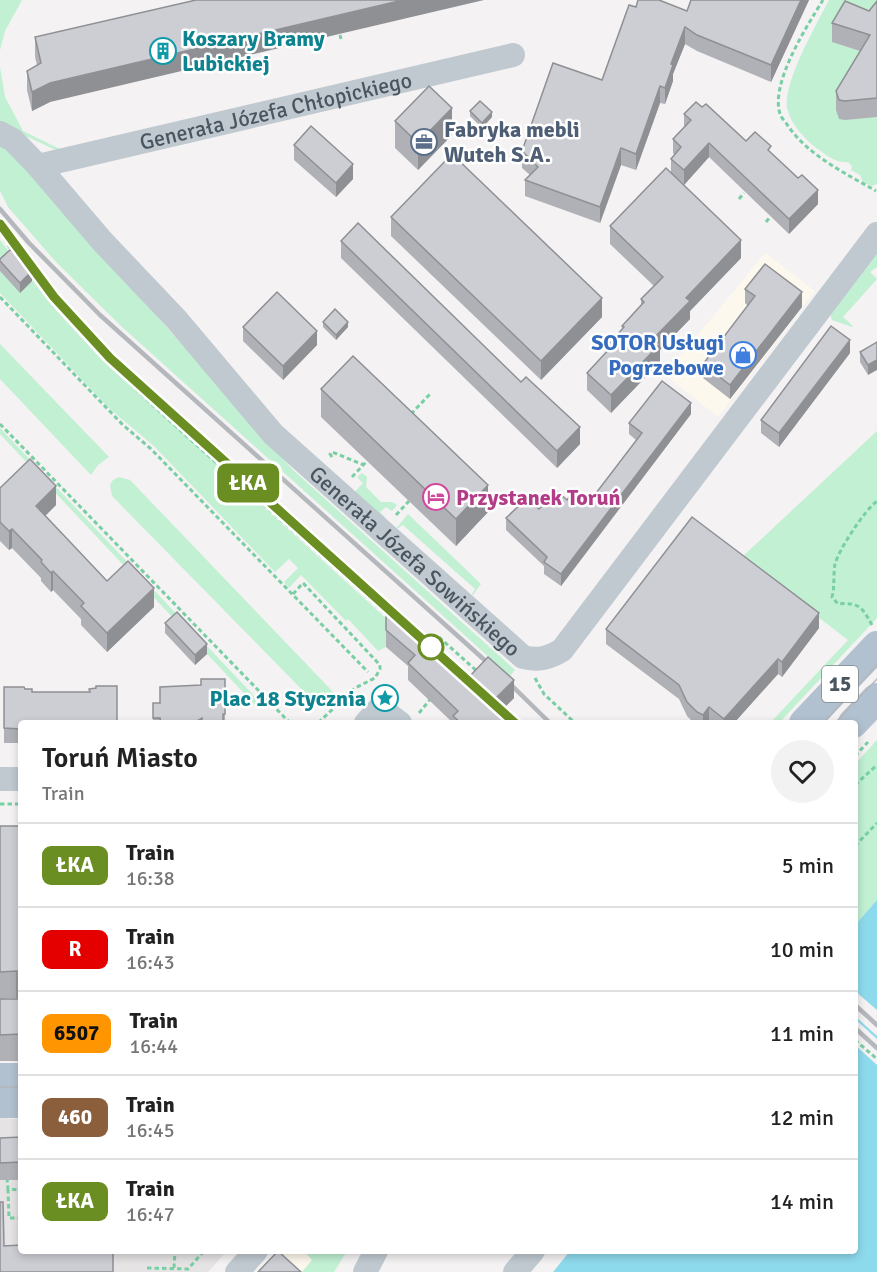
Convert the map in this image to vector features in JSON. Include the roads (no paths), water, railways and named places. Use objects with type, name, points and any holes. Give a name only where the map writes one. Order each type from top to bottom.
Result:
[{"type":"main road","name":"15","points":[[806,720],[875,636]]},
{"type":"main road","name":"15","points":[[856,720],[877,698]]},
{"type":"main road","points":[[0,1078],[18,1078]]},
{"type":"main road","points":[[0,1103],[18,1103]]},
{"type":"street","name":"Generała Józefa Chłopickiego","points":[[38,166],[513,55]]},
{"type":"street","name":"Generała Józefa Sowińskiego","points":[[0,133],[14,140],[38,166],[102,241],[176,320],[273,434],[524,657],[535,660],[543,659],[562,650],[877,234]]},
{"type":"street","points":[[369,720],[380,708],[408,719]]},
{"type":"street","points":[[0,779],[18,779]]},
{"type":"street","points":[[237,1272],[253,1254]]},
{"type":"street","points":[[364,1272],[374,1254]]},
{"type":"street","points":[[515,1272],[530,1254]]},
{"type":"water","points":[[877,900],[877,1272],[553,1272],[568,1254],[858,1254],[858,922]]},
{"type":"tram line","points":[[826,720],[877,665]]},
{"type":"tram line","points":[[838,720],[877,679]]},
{"type":"tram line","points":[[0,1087],[18,1087]]},
{"type":"railway","points":[[0,209],[29,243],[100,315],[499,673],[547,720]]},
{"type":"railway","points":[[0,224],[54,297],[110,358],[406,625]]},
{"type":"railway","points":[[858,1008],[877,1025]]},
{"type":"railway","points":[[858,1031],[877,1048]]},
{"type":"train","name":"ŁKA","points":[[0,224],[54,297],[110,358],[512,720]]},
{"type":"place","name":"Koszary Bramy Lubickiej","points":[[163,51]]},
{"type":"place","name":"Fabryka mebli Wuteh S.A.","points":[[424,142]]},
{"type":"place","name":"SOTOR Usługi Pogrzebowe","points":[[743,355]]},
{"type":"place","name":"Przystanek Toruń","points":[[436,497]]},
{"type":"place","name":"Plac 18 Stycznia","points":[[385,698]]}]
